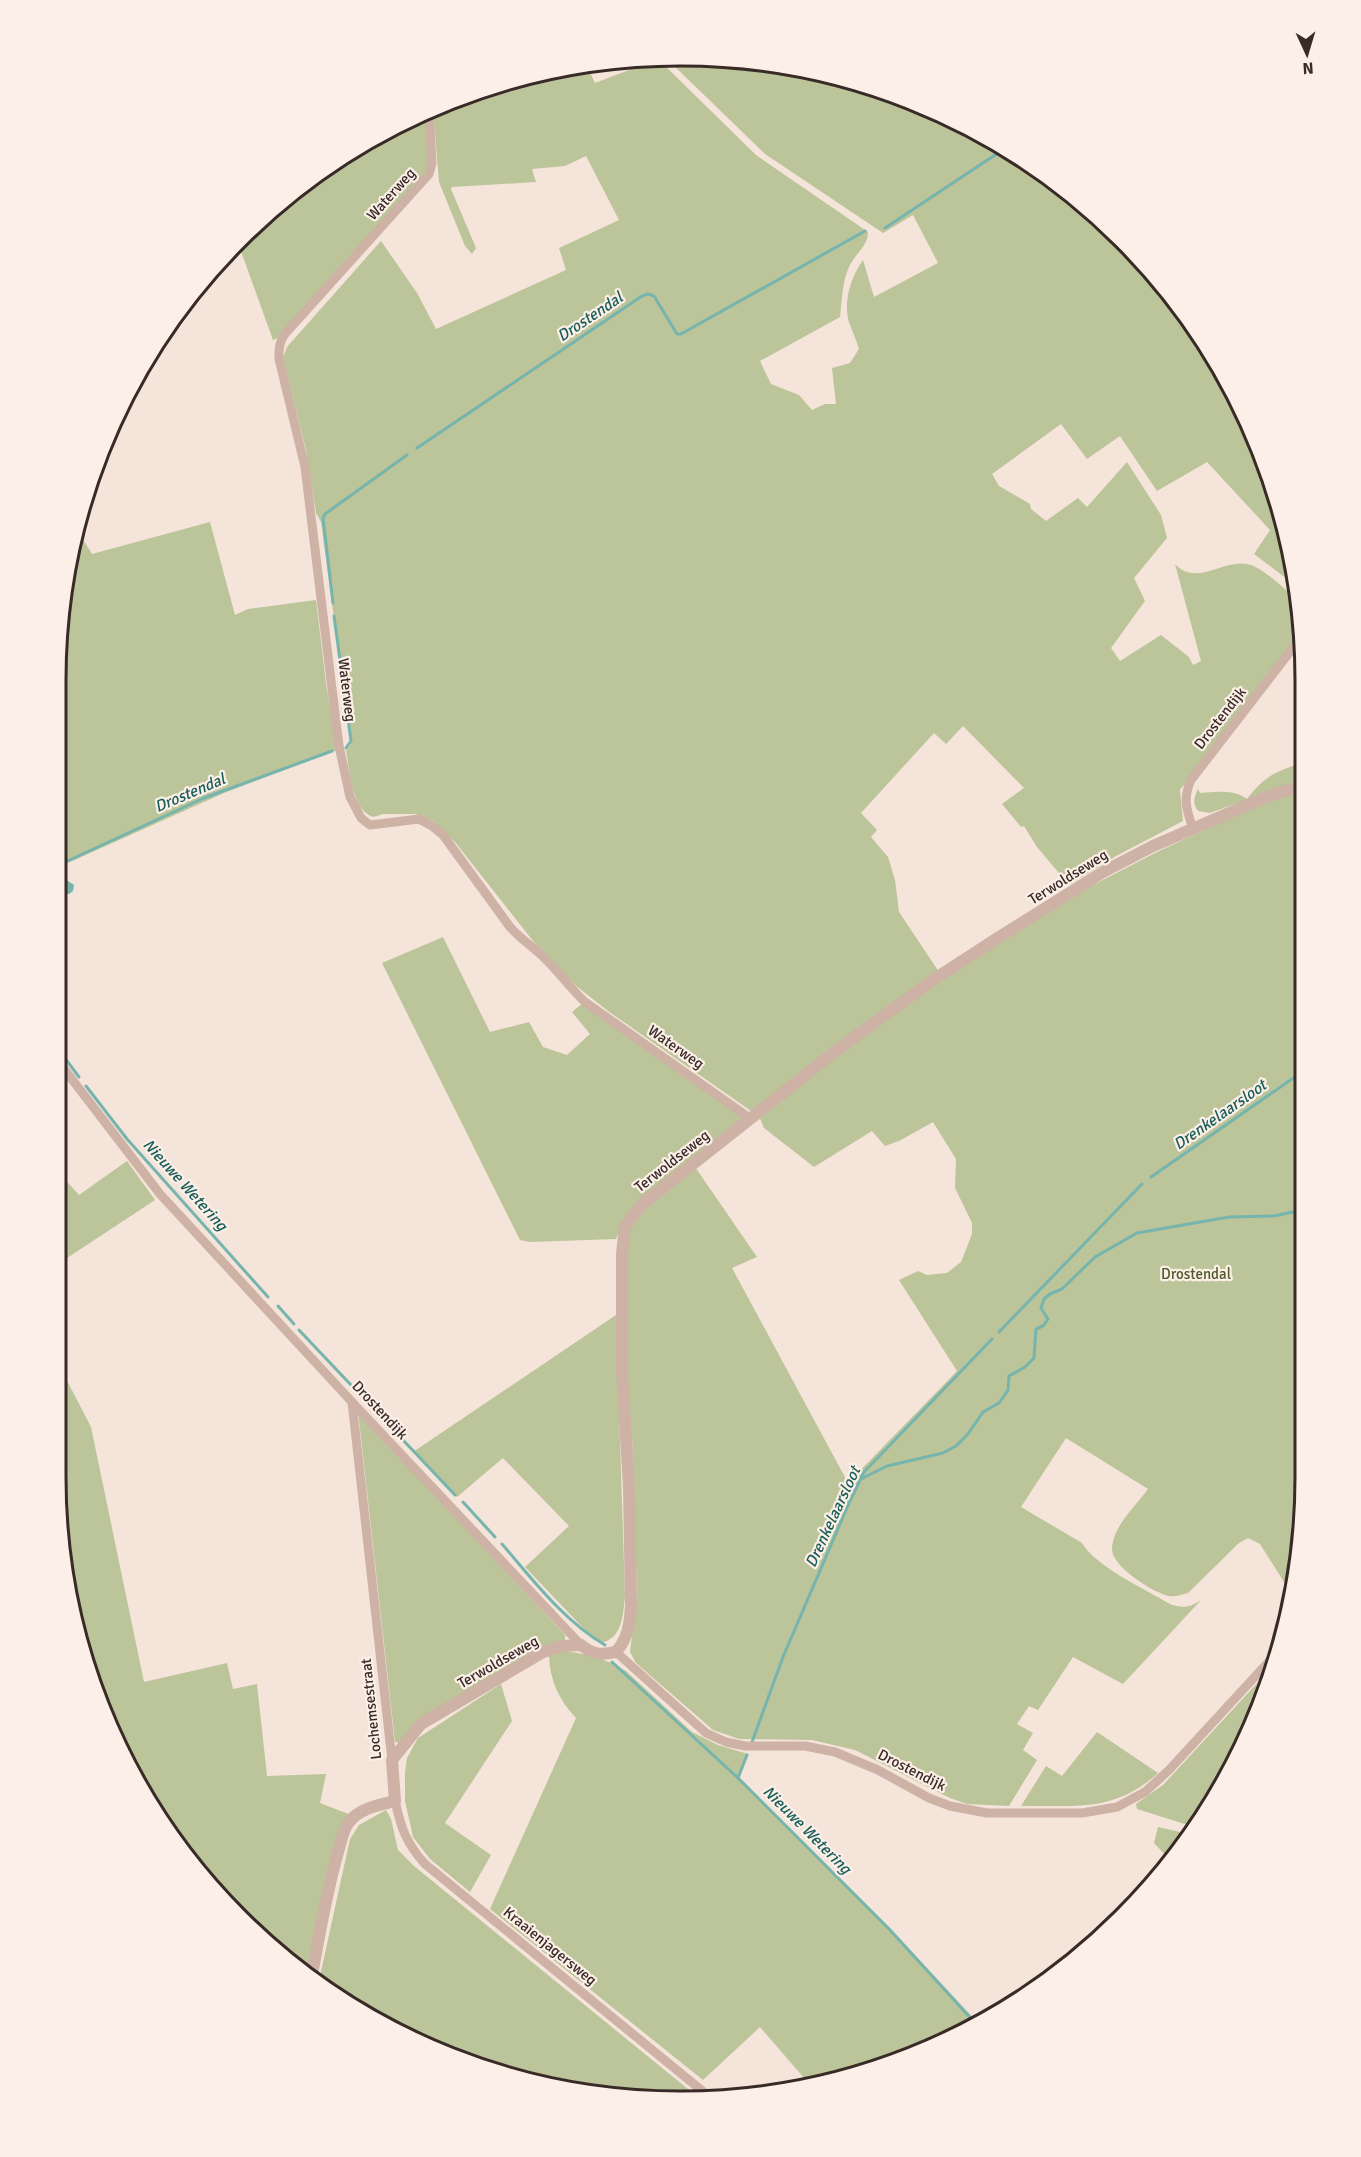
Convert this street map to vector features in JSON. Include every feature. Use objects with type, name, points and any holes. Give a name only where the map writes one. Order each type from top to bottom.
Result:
[{"type":"street","name":"Waterweg","points":[[429,120],[432,163],[429,174],[279,343],[279,359],[305,467],[339,746],[350,797],[360,818],[370,825],[419,819],[432,826],[443,835],[510,927],[540,953],[577,994],[751,1119]]},
{"type":"street","name":"Drostendijk","points":[[1192,828],[1185,804],[1186,791],[1191,780],[1294,646]]},
{"type":"street","name":"Terwoldseweg","points":[[392,1760],[421,1725],[543,1652],[562,1646],[581,1645],[593,1653],[611,1653],[622,1645],[628,1634],[631,1605],[629,1487],[621,1371],[622,1254],[625,1227],[641,1205],[837,1050],[933,980],[1103,872],[1192,828],[1295,787]]},
{"type":"street","name":"Drostendijk","points":[[66,1072],[160,1194],[581,1645]]},
{"type":"street","name":"Lochemsestraat","points":[[352,1402],[395,1801]]},
{"type":"street","name":"Drostendijk","points":[[611,1653],[706,1733],[726,1742],[745,1746],[805,1746],[835,1752],[878,1770],[929,1798],[950,1806],[987,1813],[1082,1813],[1117,1807],[1129,1801],[1145,1792],[1169,1770],[1264,1666]]},
{"type":"street","points":[[313,1969],[334,1868],[348,1822],[371,1806],[395,1801]]},
{"type":"street","name":"Kraaienjagersweg","points":[[395,1801],[401,1830],[412,1850],[425,1864],[702,2090]]},
{"type":"green space","points":[[666,66],[756,155],[868,232],[864,245],[852,261],[845,277],[840,317],[760,361],[771,384],[799,395],[812,410],[825,404],[836,404],[832,368],[850,363],[859,349],[849,322],[847,306],[852,282],[863,260],[874,297],[938,263],[913,215],[883,233],[765,154],[674,66],[721,67],[800,78],[840,87],[916,113],[988,148],[1055,193],[1086,218],[1143,275],[1168,306],[1213,373],[1232,409],[1262,483],[1274,521],[1286,578],[1254,554],[1270,530],[1207,462],[1157,491],[1120,436],[1087,459],[1061,424],[992,474],[999,486],[1030,504],[1031,509],[1046,521],[1078,498],[1087,507],[1127,462],[1161,515],[1167,538],[1134,578],[1145,601],[1111,648],[1120,661],[1161,635],[1189,657],[1193,665],[1201,661],[1175,564],[1192,573],[1238,564],[1247,564],[1260,569],[1289,592],[1294,643],[1180,790],[1183,821],[1116,856],[1069,885],[1037,847],[1024,826],[1021,827],[1002,804],[1024,788],[963,726],[946,744],[934,733],[861,813],[877,830],[871,837],[888,857],[895,880],[899,912],[939,972],[751,1111],[608,1011],[575,985],[533,941],[455,842],[433,821],[416,814],[383,814],[373,817],[360,806],[350,779],[346,751],[351,744],[321,522],[316,513],[306,450],[283,358],[287,347],[381,241],[417,293],[436,329],[566,270],[559,248],[619,220],[586,156],[565,166],[532,169],[536,182],[452,187],[476,248],[472,254],[465,246],[439,182],[434,118],[521,87],[561,78],[590,73],[595,83],[636,67]]},
{"type":"green space","points":[[427,121],[429,161],[422,180],[284,335],[273,340],[241,251],[275,218],[306,193],[373,148]]},
{"type":"green space","points":[[210,522],[235,615],[248,609],[316,600],[337,750],[224,793],[66,864],[67,640],[71,600],[83,539],[92,554]]},
{"type":"green space","points":[[1295,766],[1295,782],[1210,813],[1198,811],[1194,803],[1198,789],[1200,793],[1230,792],[1247,799],[1260,784]]},
{"type":"green space","points":[[1295,793],[1295,1476],[1294,1517],[1285,1584],[1260,1544],[1248,1538],[1239,1543],[1188,1593],[1168,1596],[1141,1582],[1117,1562],[1112,1548],[1121,1524],[1148,1489],[1066,1438],[1021,1507],[1082,1543],[1088,1552],[1109,1568],[1168,1603],[1186,1607],[1202,1599],[1123,1684],[1073,1657],[1038,1710],[1029,1706],[1017,1724],[1033,1733],[1023,1750],[1037,1760],[1009,1806],[967,1804],[950,1798],[855,1750],[812,1740],[739,1739],[713,1730],[636,1663],[630,1652],[637,1598],[633,1452],[627,1375],[626,1239],[636,1217],[695,1167],[757,1257],[732,1268],[849,1482],[957,1371],[899,1280],[918,1271],[927,1275],[947,1273],[961,1262],[972,1234],[972,1223],[955,1188],[956,1159],[933,1122],[885,1146],[872,1131],[814,1167],[764,1128],[759,1116],[913,999],[1070,897],[1157,852],[1275,799]]},
{"type":"green space","points":[[443,937],[490,1032],[529,1022],[543,1047],[567,1055],[590,1034],[572,1012],[583,1003],[743,1118],[619,1232],[616,1239],[530,1242],[520,1240],[382,963]]},
{"type":"green space","points":[[127,1161],[155,1200],[66,1259],[66,1181],[79,1195]]},
{"type":"green space","points":[[616,1315],[625,1596],[621,1623],[615,1635],[604,1642],[594,1639],[525,1567],[569,1526],[503,1458],[457,1497],[413,1452]]},
{"type":"green space","points":[[66,1379],[91,1427],[144,1682],[227,1663],[233,1689],[257,1684],[267,1776],[326,1774],[320,1803],[351,1815],[310,1967],[275,1939],[246,1911],[193,1851],[148,1784],[113,1712],[87,1636],[71,1557],[67,1517]]},
{"type":"green space","points":[[358,1411],[565,1635],[565,1641],[400,1743],[395,1742]]},
{"type":"green space","points":[[562,1651],[596,1657],[611,1663],[626,1671],[692,1732],[718,1745],[748,1754],[738,1777],[889,1927],[973,2017],[916,2044],[878,2058],[804,2078],[760,2027],[703,2080],[490,1909],[576,1718],[560,1697],[551,1674],[549,1656]]},
{"type":"green space","points":[[1260,1681],[1232,1748],[1213,1784],[1186,1825],[1137,1809],[1136,1804],[1163,1785]]},
{"type":"green space","points":[[501,1684],[512,1721],[445,1823],[491,1855],[470,1892],[430,1859],[413,1837],[405,1801],[407,1758],[418,1738]]},
{"type":"green space","points":[[1097,1732],[1158,1773],[1142,1786],[1110,1801],[1077,1806],[1021,1806],[1046,1766],[1062,1776]]},
{"type":"green space","points":[[386,1810],[391,1819],[398,1850],[414,1866],[690,2091],[640,2090],[600,2086],[521,2070],[445,2044],[409,2028],[373,2009],[320,1974],[350,1839],[359,1825]]},
{"type":"green space","points":[[1158,1827],[1181,1832],[1165,1855],[1154,1843]]},
{"type":"water","points":[[66,880],[74,885],[73,891],[66,894]]},
{"type":"waterway","name":"Drostendal","points":[[885,228],[997,154]]},
{"type":"waterway","name":"Drostendal","points":[[417,448],[642,296],[648,294],[654,296],[677,334],[681,334],[865,231]]},
{"type":"waterway","name":"Drostendal","points":[[333,603],[323,518],[325,514],[407,455]]},
{"type":"waterway","name":"Drostendal","points":[[334,616],[351,741],[346,748]]},
{"type":"waterway","name":"Drostendal","points":[[66,862],[204,798],[332,751]]},
{"type":"waterway","name":"Nieuwe Wetering","points":[[66,1060],[79,1077]]},
{"type":"waterway","name":"Drenkelaarsloot","points":[[1151,1177],[1295,1077]]},
{"type":"waterway","name":"Nieuwe Wetering","points":[[86,1086],[127,1139],[268,1297]]},
{"type":"waterway","name":"Drenkelaarsloot","points":[[999,1332],[1142,1184]]},
{"type":"waterway","points":[[861,1479],[887,1466],[943,1453],[956,1446],[968,1434],[983,1412],[999,1403],[1008,1390],[1009,1376],[1025,1367],[1034,1358],[1036,1329],[1043,1326],[1048,1319],[1041,1308],[1044,1299],[1062,1289],[1095,1257],[1137,1233],[1229,1217],[1274,1216],[1295,1212]]},
{"type":"waterway","name":"Nieuwe Wetering","points":[[278,1306],[294,1324]]},
{"type":"waterway","name":"Nieuwe Wetering","points":[[299,1330],[455,1495]]},
{"type":"waterway","name":"Drenkelaarsloot","points":[[752,1742],[783,1657],[864,1472],[992,1339]]},
{"type":"waterway","name":"Nieuwe Wetering","points":[[463,1502],[495,1537]]},
{"type":"waterway","name":"Nieuwe Wetering","points":[[502,1544],[563,1612],[605,1645]]},
{"type":"waterway","name":"Nieuwe Wetering","points":[[612,1662],[738,1778],[890,1930],[971,2018]]},
{"type":"waterway","name":"Drenkelaarsloot","points":[[738,1778],[747,1755]]}]
